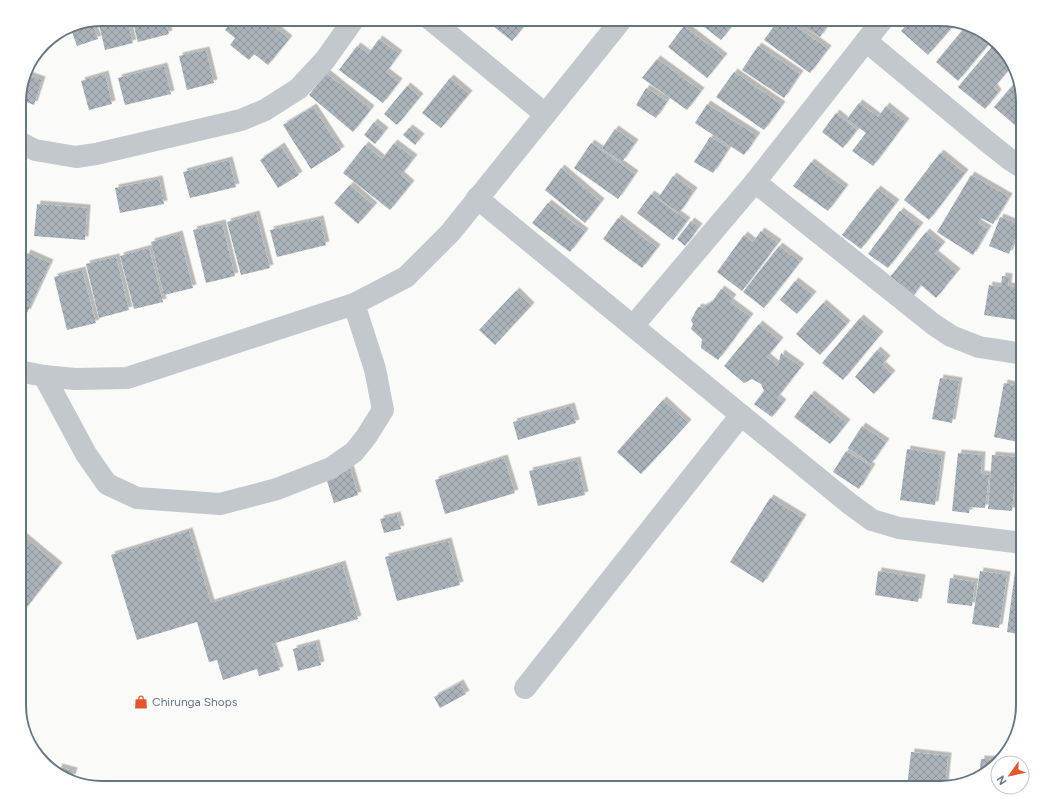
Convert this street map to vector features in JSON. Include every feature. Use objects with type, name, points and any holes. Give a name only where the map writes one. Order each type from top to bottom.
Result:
[{"type":"street","points":[[26,145],[36,150],[76,157],[96,154],[241,120],[265,110],[298,89],[325,60],[349,26]]},
{"type":"street","points":[[438,26],[545,114]]},
{"type":"street","points":[[26,372],[75,379],[127,378],[354,304],[406,277],[450,233],[616,26]]},
{"type":"street","points":[[633,326],[755,182],[878,26]]},
{"type":"street","points":[[866,41],[984,139],[1016,164]]},
{"type":"street","points":[[755,182],[933,324],[951,336],[980,347],[1016,353]]},
{"type":"street","points":[[477,198],[850,504],[872,520],[899,528],[1016,543]]},
{"type":"street","points":[[44,376],[86,454],[107,484],[137,498],[220,504],[277,488],[331,468],[354,452],[366,437],[383,410],[375,369],[354,304]]},
{"type":"street","points":[[525,688],[741,415]]},
{"type":"building","points":[[93,26],[98,39],[77,46],[72,32]]},
{"type":"building","points":[[99,26],[129,26],[133,43],[105,50]]},
{"type":"building","points":[[134,26],[167,26],[169,34],[138,42]]},
{"type":"building","points":[[228,26],[273,26],[289,39],[268,65],[254,54],[249,60],[230,45],[235,38],[225,30]]},
{"type":"building","points":[[493,26],[524,26],[512,41]]},
{"type":"building","points":[[684,26],[724,57],[707,78],[668,47]]},
{"type":"building","points":[[703,26],[732,26],[721,40]]},
{"type":"building","points":[[774,26],[796,26],[828,49],[810,73],[764,40]]},
{"type":"building","points":[[803,26],[827,26],[820,37]]},
{"type":"building","points":[[906,26],[953,27],[928,55],[901,31]]},
{"type":"building","points":[[963,29],[974,34],[989,44],[958,81],[936,62]]},
{"type":"building","points":[[379,39],[399,54],[386,72],[399,82],[383,103],[339,70],[357,46],[368,54]]},
{"type":"building","points":[[758,46],[800,74],[784,98],[742,70]]},
{"type":"building","points":[[992,47],[1009,70],[994,87],[998,93],[985,109],[958,87]]},
{"type":"building","points":[[206,50],[214,83],[187,90],[179,56]]},
{"type":"building","points":[[657,59],[701,91],[687,110],[642,78]]},
{"type":"building","points":[[164,66],[171,94],[125,105],[118,78]]},
{"type":"building","points":[[734,72],[782,105],[764,130],[716,97]]},
{"type":"building","points":[[326,73],[371,109],[353,132],[309,95]]},
{"type":"building","points":[[105,74],[112,104],[89,110],[81,81]]},
{"type":"building","points":[[30,76],[42,80],[34,105],[26,102]]},
{"type":"building","points":[[450,78],[469,94],[441,128],[422,113]]},
{"type":"building","points":[[1014,84],[1016,97],[1016,126],[994,107]]},
{"type":"building","points":[[407,86],[420,97],[397,125],[384,114]]},
{"type":"building","points":[[646,88],[667,101],[656,118],[636,105]]},
{"type":"building","points":[[859,103],[878,117],[886,106],[906,122],[873,166],[852,151],[866,133],[847,119]]},
{"type":"building","points":[[707,104],[757,136],[744,155],[695,123]]},
{"type":"building","points":[[313,107],[341,150],[311,169],[283,125]]},
{"type":"building","points":[[836,113],[857,130],[843,148],[822,132]]},
{"type":"building","points":[[374,122],[385,131],[375,144],[364,135]]},
{"type":"building","points":[[409,128],[421,137],[415,145],[403,135]]},
{"type":"building","points":[[615,129],[635,143],[622,162],[602,148]]},
{"type":"building","points":[[710,137],[729,148],[713,173],[694,162]]},
{"type":"building","points":[[394,143],[414,158],[401,175],[411,184],[390,210],[343,173],[365,145],[382,159]]},
{"type":"building","points":[[591,143],[635,174],[618,199],[574,168]]},
{"type":"building","points":[[281,146],[299,175],[278,188],[260,160]]},
{"type":"building","points":[[940,153],[965,173],[929,220],[904,200]]},
{"type":"building","points":[[229,160],[236,187],[190,198],[183,172]]},
{"type":"building","points":[[811,162],[845,188],[828,211],[793,186]]},
{"type":"building","points":[[561,168],[601,202],[585,223],[545,190]]},
{"type":"building","points":[[971,175],[1009,197],[993,224],[981,218],[978,223],[988,229],[973,255],[937,232]]},
{"type":"building","points":[[673,176],[694,191],[679,213],[658,198]]},
{"type":"building","points":[[159,179],[164,204],[120,213],[115,188]]},
{"type":"building","points":[[350,185],[374,206],[358,224],[334,203]]},
{"type":"building","points":[[877,189],[896,203],[861,249],[842,235]]},
{"type":"building","points":[[651,194],[687,221],[673,240],[637,213]]},
{"type":"building","points":[[548,203],[585,232],[570,252],[532,223]]},
{"type":"building","points":[[37,204],[87,208],[85,240],[34,236]]},
{"type":"building","points":[[900,211],[920,226],[888,268],[868,254]]},
{"type":"building","points":[[256,214],[270,268],[241,275],[227,222]]},
{"type":"building","points":[[1000,217],[1016,223],[1016,236],[1009,254],[989,246]]},
{"type":"building","points":[[618,218],[657,248],[642,268],[603,239]]},
{"type":"building","points":[[320,219],[326,245],[277,257],[270,230]]},
{"type":"building","points":[[691,221],[699,227],[685,246],[677,239]]},
{"type":"building","points":[[222,223],[235,276],[206,283],[193,230]]},
{"type":"building","points":[[761,231],[778,243],[742,291],[717,272],[744,235],[753,242]]},
{"type":"building","points":[[926,232],[942,245],[935,254],[957,272],[936,298],[921,285],[909,301],[886,282]]},
{"type":"building","points":[[179,234],[193,288],[164,295],[151,242]]},
{"type":"building","points":[[779,246],[800,262],[764,308],[743,292]]},
{"type":"building","points":[[149,248],[163,302],[134,309],[120,256]]},
{"type":"building","points":[[27,253],[50,263],[27,313],[26,312]]},
{"type":"building","points":[[116,257],[129,310],[99,318],[86,264]]},
{"type":"building","points":[[82,270],[96,323],[67,330],[54,277]]},
{"type":"building","points":[[1002,276],[1009,277],[1008,286],[1016,287],[1016,320],[984,315],[989,285],[1001,287]]},
{"type":"building","points":[[795,281],[813,295],[797,314],[780,300]]},
{"type":"building","points":[[721,289],[733,298],[730,302],[750,317],[718,360],[701,348],[702,339],[691,329],[693,324],[691,320],[698,307],[702,308],[712,302]]},
{"type":"building","points":[[516,291],[531,306],[495,345],[479,330]]},
{"type":"building","points":[[823,303],[847,324],[820,355],[796,334]]},
{"type":"building","points":[[860,318],[880,335],[843,380],[822,363]]},
{"type":"building","points":[[759,324],[780,341],[767,357],[778,366],[781,353],[801,367],[777,398],[783,403],[772,417],[754,404],[764,391],[761,384],[752,379],[744,383],[724,366]]},
{"type":"building","points":[[877,350],[887,359],[882,365],[892,374],[874,394],[855,377]]},
{"type":"building","points":[[940,378],[959,381],[952,423],[932,419]]},
{"type":"building","points":[[1004,383],[1016,386],[1016,442],[994,437]]},
{"type":"building","points":[[811,394],[847,423],[830,444],[794,417]]},
{"type":"building","points":[[663,400],[688,423],[641,474],[617,452]]},
{"type":"building","points":[[571,406],[576,423],[518,440],[513,422]]},
{"type":"building","points":[[862,426],[886,442],[871,464],[848,448]]},
{"type":"building","points":[[907,449],[942,455],[935,505],[900,500]]},
{"type":"building","points":[[846,451],[872,467],[859,489],[833,472]]},
{"type":"building","points":[[958,453],[982,455],[981,474],[989,475],[985,508],[970,507],[969,513],[952,511]]},
{"type":"building","points":[[992,455],[1016,457],[1012,511],[988,509]]},
{"type":"building","points":[[504,458],[515,493],[445,514],[435,480]]},
{"type":"building","points":[[577,460],[585,495],[538,506],[529,471]]},
{"type":"building","points":[[350,468],[358,495],[334,503],[325,475]]},
{"type":"building","points":[[770,498],[803,518],[763,583],[730,562]]},
{"type":"building","points":[[397,515],[401,529],[384,533],[380,519]]},
{"type":"building","points":[[189,531],[211,603],[342,564],[358,619],[272,644],[280,670],[259,676],[257,669],[223,680],[217,660],[209,662],[197,622],[137,640],[111,555]]},
{"type":"building","points":[[26,539],[59,566],[26,608]]},
{"type":"building","points":[[448,541],[460,585],[397,601],[385,557]]},
{"type":"building","points":[[1016,564],[1016,634],[1007,632]]},
{"type":"building","points":[[878,571],[922,578],[918,602],[875,595]]},
{"type":"building","points":[[980,571],[1007,575],[999,628],[972,624]]},
{"type":"building","points":[[950,578],[975,582],[972,606],[947,603]]},
{"type":"building","points":[[316,643],[321,665],[298,671],[293,649]]},
{"type":"building","points":[[460,683],[466,694],[440,708],[434,697]]},
{"type":"building","points":[[911,752],[948,756],[946,781],[908,781]]},
{"type":"building","points":[[981,759],[990,759],[990,762],[980,769]]},
{"type":"building","points":[[59,767],[74,771],[73,775],[64,771]]},
{"type":"place","name":"Chirunga Shops","points":[[141,702]]}]
